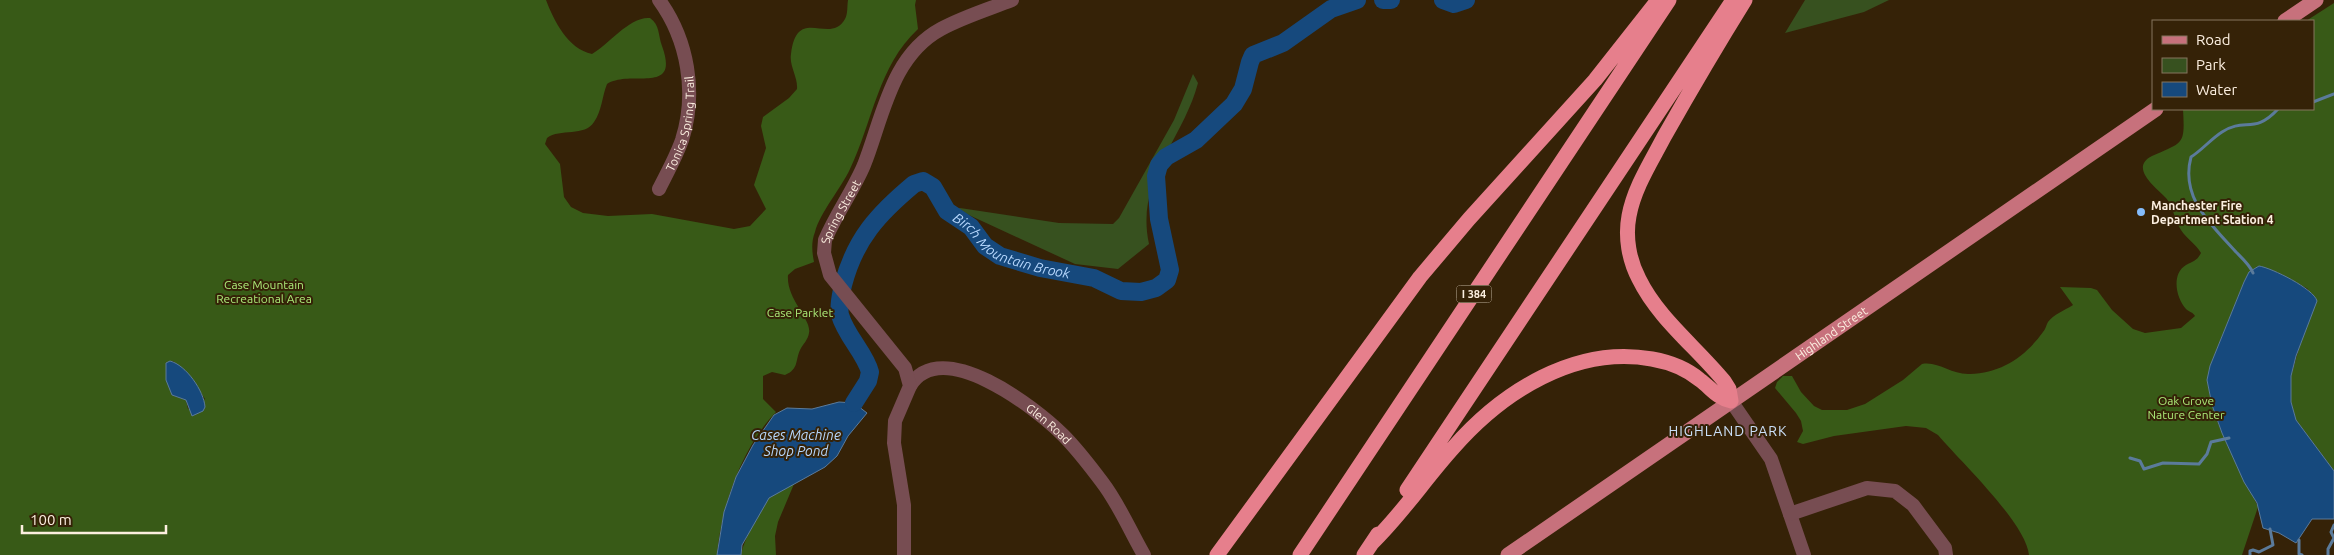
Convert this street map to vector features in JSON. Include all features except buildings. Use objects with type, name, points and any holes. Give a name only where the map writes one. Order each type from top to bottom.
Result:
[{"type":"highway","points":[[1217,555],[1420,277],[1469,219],[1640,33],[1658,0]]},
{"type":"highway","name":"I 384","points":[[1300,555],[1640,33],[1669,0]]},
{"type":"highway","points":[[1368,549],[1402,511],[1449,452],[1480,420],[1514,394],[1560,369],[1607,358],[1635,357],[1654,359],[1686,371],[1700,380],[1719,397],[1731,401],[1729,389],[1724,381],[1659,309],[1642,285],[1630,255],[1628,230],[1632,205],[1643,176],[1723,24],[1733,0]]},
{"type":"highway","points":[[1368,549],[1723,24],[1745,0]]},
{"type":"main road","points":[[2286,20],[2316,0]]},
{"type":"main road","name":"Highland Street","points":[[1508,555],[2155,110]]},
{"type":"street","name":"Tonica Spring Trail","points":[[659,0],[680,38],[688,72],[689,90],[686,126],[659,189]]},
{"type":"street","name":"Spring Street","points":[[910,386],[905,368],[847,297],[826,267],[825,240],[863,166],[894,80],[912,53],[941,29],[1012,0]]},
{"type":"street","name":"Glen Road","points":[[910,386],[916,376],[925,370],[936,368],[955,369],[980,377],[1014,396],[1062,435],[1103,483],[1144,555]]},
{"type":"street","points":[[904,555],[904,506],[894,443],[895,421],[910,386]]},
{"type":"street","points":[[1731,401],[1768,454],[1804,555]]},
{"type":"street","points":[[1790,514],[1867,488],[1895,491],[1913,505],[1945,548],[1946,555]]},
{"type":"green space","name":"Case Mountain Recreational Area","points":[[0,0],[546,0],[553,17],[563,33],[576,46],[592,54],[635,21],[650,18],[656,24],[658,30],[666,61],[665,71],[659,76],[651,78],[617,80],[607,84],[599,113],[590,127],[579,131],[559,133],[547,138],[545,144],[560,164],[564,197],[571,207],[583,213],[608,216],[652,214],[734,229],[750,226],[766,209],[754,185],[766,148],[761,126],[763,117],[789,98],[797,89],[791,54],[794,39],[800,31],[807,28],[831,29],[839,26],[846,17],[848,0],[916,0],[918,29],[894,60],[885,77],[850,169],[818,225],[812,243],[814,262],[795,269],[788,275],[788,284],[807,321],[809,333],[807,340],[800,350],[793,370],[785,375],[772,372],[763,376],[763,399],[776,412],[753,442],[735,479],[723,517],[717,555],[0,555]],"holes":[[[173,361],[187,373],[205,399],[188,409],[186,400],[172,395],[166,363]]]},
{"type":"green space","points":[[1805,0],[1889,0],[1864,12],[1785,33]]},
{"type":"green space","name":"Oak Grove Nature Center","points":[[2334,3],[2334,471],[2296,420],[2291,402],[2291,376],[2302,338],[2311,316],[2308,289],[2279,273],[2259,266],[2252,270],[2244,282],[2210,366],[2208,382],[2216,418],[2224,438],[2258,507],[2242,555],[2029,555],[2017,526],[2005,510],[1938,435],[1926,428],[1906,426],[1834,436],[1803,444],[1797,442],[1803,431],[1801,421],[1775,388],[1777,382],[1783,376],[1792,376],[1801,392],[1814,406],[1822,410],[1847,410],[1865,404],[1903,380],[1922,364],[1934,364],[1963,374],[1992,371],[2020,356],[2036,341],[2050,319],[2073,305],[2060,287],[2091,288],[2097,290],[2112,310],[2133,329],[2145,333],[2181,328],[2195,316],[2186,309],[2180,299],[2177,286],[2178,274],[2181,269],[2196,259],[2201,253],[2181,230],[2169,202],[2147,178],[2143,166],[2145,161],[2171,148],[2180,141],[2184,130],[2183,110],[2314,110],[2314,20],[2308,20]]},
{"type":"green space","points":[[1193,74],[1198,83],[1191,104],[1154,180],[1146,221],[1149,244],[1118,269],[1075,264],[956,209],[960,208],[1059,223],[1113,224],[1119,218],[1174,120]]},
{"type":"green space","points":[[794,484],[778,522],[775,536],[776,555],[741,555],[745,541],[768,499],[785,487]]},
{"type":"water","points":[[2259,266],[2301,285],[2317,301],[2296,356],[2291,376],[2291,402],[2296,420],[2334,471],[2334,519],[2312,519],[2296,543],[2279,533],[2263,528],[2257,503],[2244,482],[2222,433],[2212,405],[2207,380],[2210,366],[2244,282],[2249,272]]},
{"type":"water","points":[[170,361],[176,363],[188,373],[198,386],[204,401],[205,407],[203,411],[192,416],[186,400],[172,395],[166,380],[166,363]]},
{"type":"water","name":"Cases Machine Shop Pond","points":[[839,402],[854,403],[867,413],[848,436],[837,456],[825,467],[769,498],[742,545],[741,555],[717,555],[724,512],[736,477],[753,445],[774,415],[787,408],[812,409]]},
{"type":"waterway","name":"Birch Mountain Brook","points":[[854,403],[868,381],[870,372],[840,315],[843,285],[854,254],[870,228],[889,206],[914,184],[923,181],[933,187],[947,211],[971,227],[985,246],[1000,256],[1040,268],[1094,278],[1121,291],[1141,292],[1156,288],[1167,280],[1170,270],[1159,219],[1156,176],[1159,165],[1166,157],[1196,140],[1234,104],[1243,89],[1253,55],[1283,43],[1331,9],[1357,0]]},
{"type":"waterway","name":"Birch Mountain Brook","points":[[1383,0],[1391,0]]},
{"type":"waterway","name":"Birch Mountain Brook","points":[[1443,0],[1454,4],[1466,0]]},
{"type":"waterway","points":[[2314,102],[2334,94]]},
{"type":"waterway","points":[[2253,273],[2248,264],[2208,220],[2194,198],[2189,172],[2191,157],[2222,132],[2237,126],[2256,124],[2270,117],[2277,110]]},
{"type":"waterway","points":[[2130,458],[2140,461],[2144,469],[2163,463],[2199,464],[2207,454],[2211,442],[2229,438]]},
{"type":"waterway","points":[[2334,525],[2331,532],[2334,538]]},
{"type":"waterway","points":[[2250,555],[2250,551],[2259,552],[2273,545],[2270,529]]},
{"type":"waterway","points":[[2328,555],[2328,549],[2334,538]]},
{"type":"waterway","points":[[2299,540],[2299,554],[2302,555]]},
{"type":"place","name":"Manchester Fire Department Station 4","points":[[2141,212]]},
{"type":"district","name":"HIGHLAND PARK","points":[[1728,431]]},
{"type":"park label","name":"Case Parklet","points":[[800,312]]}]
